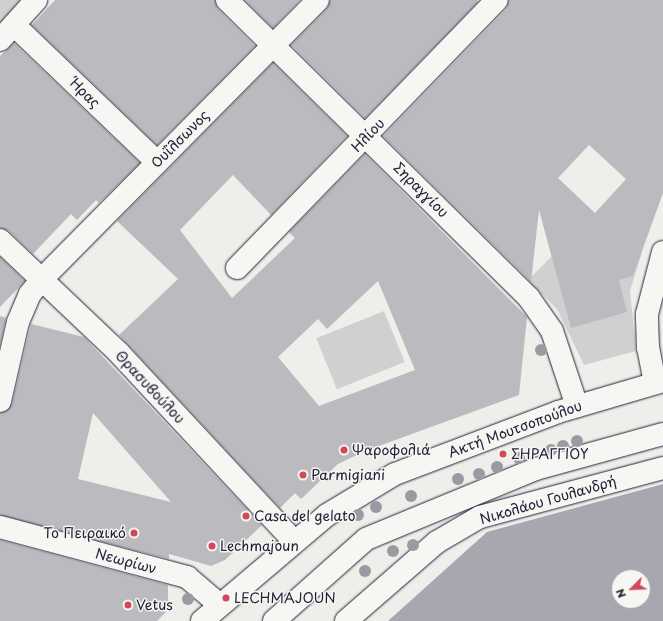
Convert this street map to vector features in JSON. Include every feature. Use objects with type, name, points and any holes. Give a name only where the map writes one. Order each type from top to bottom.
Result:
[{"type":"street","points":[[7,32],[36,0]]},
{"type":"street","name":"Σηραγγίου","points":[[226,0],[367,136],[544,317],[558,346],[577,406]]},
{"type":"street","name":"Ουΐλσωνος","points":[[0,400],[9,319],[42,279],[318,0]]},
{"type":"street","name":"Ηλίου","points":[[237,268],[367,136],[497,0]]},
{"type":"street","name":"Ήρας","points":[[7,32],[157,162]]},
{"type":"street","name":"Θρασυβούλου","points":[[0,240],[119,354],[294,541]]},
{"type":"street","points":[[659,382],[648,348],[647,314],[663,252]]},
{"type":"street","name":"Ακτή Μουτσοπούλου","points":[[202,621],[294,541],[345,503],[395,474],[577,406],[659,382]]},
{"type":"street","points":[[274,621],[366,539],[536,469],[663,434]]},
{"type":"street","name":"Νικολάου Γουλανδρή","points":[[346,621],[437,542],[480,518],[663,468]]},
{"type":"street","name":"Νεωρίων","points":[[0,527],[187,577],[220,605]]},
{"type":"shaded area","points":[[0,0],[22,0],[0,23]]},
{"type":"shaded area","points":[[595,213],[642,252],[630,291],[636,351],[584,365],[557,309],[528,280]]},
{"type":"shaded area","points":[[384,311],[405,362],[337,389],[316,338]]},
{"type":"shaded area","points":[[663,484],[663,621],[388,621],[487,532]]},
{"type":"building","points":[[55,0],[215,0],[218,9],[255,46],[157,145],[32,25]]},
{"type":"building","points":[[245,0],[300,0],[273,28]]},
{"type":"building","points":[[330,0],[477,0],[478,2],[365,118],[291,45],[327,9]]},
{"type":"building","points":[[509,0],[663,0],[663,193],[633,276],[619,280],[627,312],[571,328],[539,210],[531,282],[383,136],[506,9]],"holes":[[[589,145],[626,179],[595,213],[558,178]]]},
{"type":"building","points":[[14,43],[140,163],[99,203],[96,200],[77,220],[71,214],[33,254],[9,231],[0,228],[0,56]]},
{"type":"building","points":[[273,63],[347,136],[271,215],[233,175],[180,230],[232,298],[295,238],[289,232],[365,154],[527,317],[519,395],[365,451],[338,464],[301,499],[295,493],[280,508],[119,335],[178,279],[117,221]],"holes":[[[378,281],[415,370],[319,406],[278,357],[318,319],[327,329]]]},
{"type":"building","points":[[0,257],[25,281],[0,307]]},
{"type":"building","points":[[0,316],[6,318],[0,345]]},
{"type":"building","points":[[31,324],[84,337],[262,525],[225,560],[211,566],[169,554],[169,559],[0,515],[0,413],[12,404]],"holes":[[[93,413],[171,502],[78,479]]]},
{"type":"building","points":[[0,540],[168,585],[168,610],[157,621],[0,621]]},
{"type":"place","name":"Ψαροφολιά","points":[[344,450]]},
{"type":"place","name":"ΣΗΡΑΓΓΙΟΥ","points":[[503,454]]},
{"type":"place","name":"Parmigiani","points":[[303,475]]},
{"type":"place","name":"Casa del gelato","points":[[246,516]]},
{"type":"place","name":"Το Πειραικό","points":[[134,533]]},
{"type":"place","name":"Lechmajoun","points":[[212,546]]},
{"type":"place","name":"LECHMAJOUN","points":[[226,598]]},
{"type":"place","name":"Vetus","points":[[128,605]]}]
